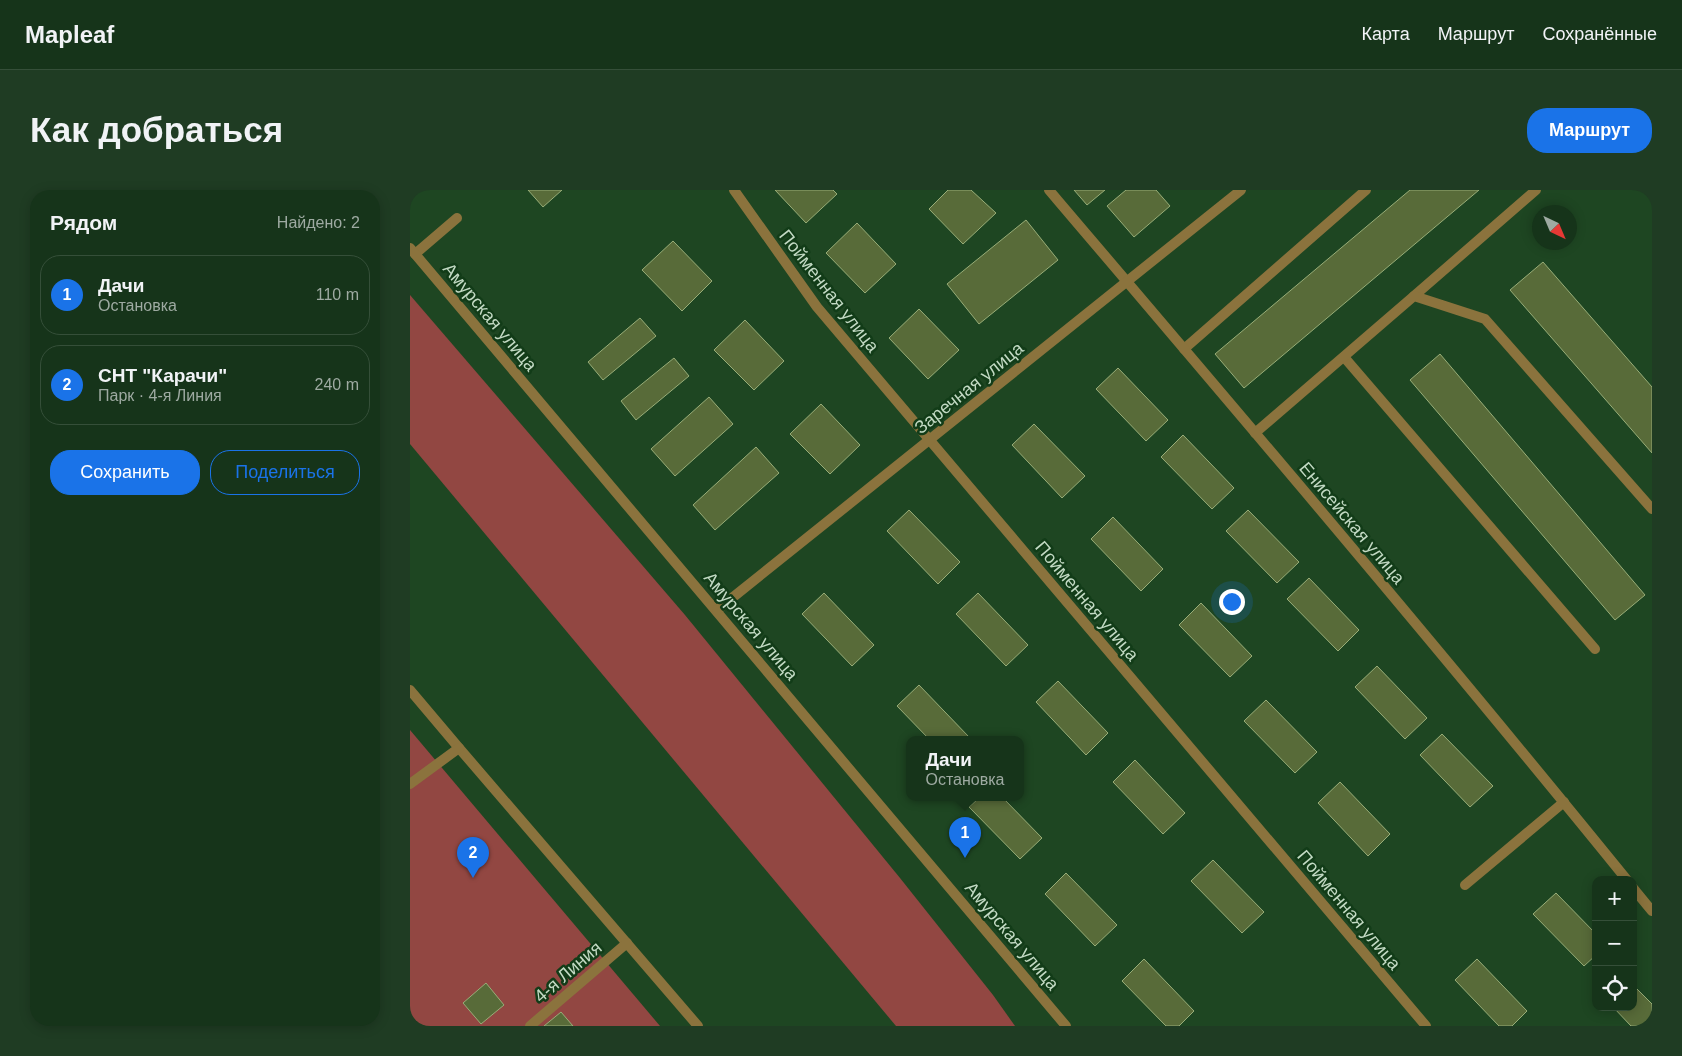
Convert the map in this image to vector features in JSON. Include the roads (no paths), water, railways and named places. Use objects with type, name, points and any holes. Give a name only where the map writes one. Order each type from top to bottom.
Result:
[{"type":"street","name":"Пойменная улица","points":[[734,190],[817,307],[1426,1026]]},
{"type":"street","name":"Енисейская улица","points":[[1049,190],[1255,433],[1624,876]]},
{"type":"street","name":"Заречная улица","points":[[717,610],[1241,190]]},
{"type":"street","points":[[1184,349],[1366,190]]},
{"type":"street","points":[[1255,433],[1536,190]]},
{"type":"street","points":[[412,251],[457,218]]},
{"type":"street","name":"Амурская улица","points":[[412,251],[717,610],[1066,1026]]},
{"type":"street","points":[[1414,296],[1485,319],[1652,509]]},
{"type":"street","points":[[1344,357],[1595,649]]},
{"type":"street","points":[[410,690],[698,1026]]},
{"type":"street","points":[[410,784],[459,748]]},
{"type":"street","points":[[1465,885],[1564,802]]},
{"type":"street","points":[[1637,893],[1652,911]]},
{"type":"street","name":"4-я Линия","points":[[530,1026],[627,943]]},
{"type":"place","name":"Дачи","points":[[965,858]]},
{"type":"place","name":"СНТ \"Карачи\"","points":[[473,878]]}]
